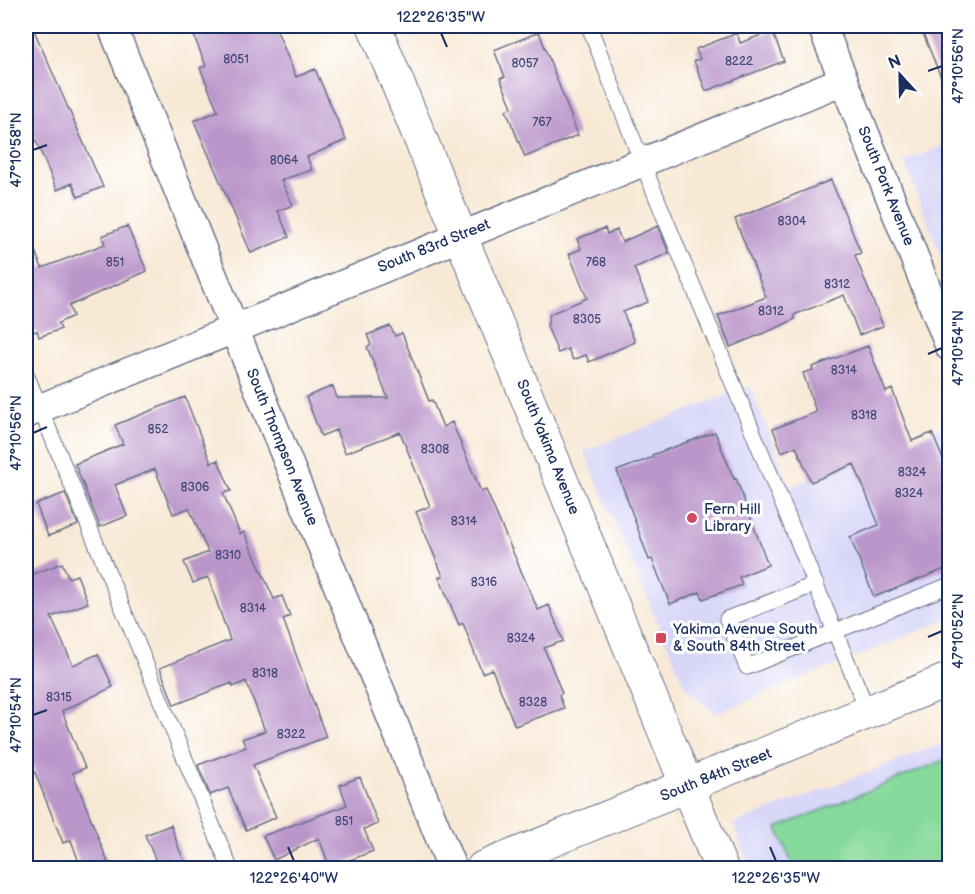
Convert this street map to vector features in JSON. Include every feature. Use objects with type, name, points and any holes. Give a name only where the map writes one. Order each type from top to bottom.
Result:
[{"type":"main road","name":"South Yakima Avenue","points":[[374,26],[721,868]]},
{"type":"main road","name":"South 84th Street","points":[[483,868],[950,679]]},
{"type":"street","name":"South Thompson Avenue","points":[[112,26],[452,868]]},
{"type":"street","name":"South Park Avenue","points":[[822,26],[948,338]]},
{"type":"street","name":"South 83rd Street","points":[[33,412],[844,80]]},
{"type":"lane","points":[[589,26],[642,162],[868,712]]},
{"type":"lane","points":[[26,374],[33,412],[230,868]]},
{"type":"lane","points":[[816,584],[727,619],[747,667],[836,633],[950,585]]},
{"type":"shaded area","points":[[949,143],[949,277],[904,162]]},
{"type":"shaded area","points":[[750,386],[790,487],[948,425],[949,619],[715,714],[685,686],[584,451]]},
{"type":"shaded area","points":[[949,741],[949,868],[750,868],[733,824]]},
{"type":"green space","points":[[949,758],[949,868],[794,868],[777,828]]},
{"type":"building","points":[[26,26],[32,26],[103,187],[78,197],[72,183],[57,190],[33,134],[26,137]]},
{"type":"building","points":[[190,26],[275,26],[296,77],[315,69],[346,140],[307,157],[312,170],[281,180],[293,205],[278,211],[289,237],[251,253],[194,121],[218,111],[200,68],[206,66]]},
{"type":"building","points":[[920,26],[950,26],[950,97],[949,97]]},
{"type":"building","points":[[772,31],[784,61],[706,91],[694,61],[700,59],[696,49],[737,33],[740,43]]},
{"type":"building","points":[[539,32],[578,135],[525,157],[506,110],[512,107],[500,78],[505,77],[494,50]]},
{"type":"building","points":[[831,180],[861,253],[855,255],[883,326],[859,335],[844,295],[794,315],[795,319],[781,326],[730,347],[718,316],[766,297],[735,219]]},
{"type":"building","points":[[127,226],[147,271],[69,306],[73,316],[58,323],[61,329],[39,337],[37,331],[33,332],[26,315],[26,229],[42,268],[105,244],[102,236]]},
{"type":"building","points":[[658,226],[669,253],[634,268],[648,302],[623,312],[635,342],[589,362],[586,355],[573,360],[568,349],[558,353],[547,326],[550,314],[587,298],[569,254],[581,249],[577,239],[605,228],[607,234],[617,230],[622,242]]},
{"type":"building","points":[[390,326],[395,336],[402,333],[429,401],[432,400],[443,427],[452,422],[481,492],[486,490],[538,610],[549,605],[563,641],[544,648],[562,693],[559,695],[564,708],[515,726],[492,669],[482,673],[463,623],[459,625],[439,577],[443,576],[416,512],[430,506],[400,432],[345,453],[336,430],[321,436],[306,397],[333,386],[337,398],[388,398],[367,347],[371,345],[367,335]]},
{"type":"building","points":[[868,346],[886,392],[892,389],[912,441],[932,433],[950,476],[950,567],[874,597],[850,537],[879,525],[854,464],[811,482],[796,446],[782,452],[773,429],[816,412],[803,373],[813,370],[812,367]]},
{"type":"building","points":[[185,397],[211,463],[218,460],[231,491],[223,493],[240,534],[244,532],[274,599],[282,596],[290,616],[283,619],[326,737],[253,765],[276,817],[246,830],[228,788],[210,795],[198,765],[246,747],[242,739],[265,731],[246,681],[233,687],[232,683],[174,705],[160,668],[230,640],[208,577],[193,583],[184,562],[208,552],[189,508],[173,514],[155,469],[115,485],[127,516],[100,527],[75,464],[123,444],[115,425]]},
{"type":"building","name":"Fern Hill Library","points":[[715,432],[734,479],[736,478],[768,565],[739,577],[742,585],[703,599],[700,592],[670,604],[652,559],[649,560],[617,471],[653,457],[652,455]]},
{"type":"building","points":[[65,493],[78,525],[48,536],[36,504]]},
{"type":"building","points":[[62,563],[69,578],[77,575],[88,603],[51,617],[73,665],[98,654],[113,687],[62,711],[85,768],[73,773],[110,868],[81,868],[71,840],[63,843],[32,765],[26,768],[26,577]]},
{"type":"building","points":[[360,777],[378,824],[364,829],[373,851],[330,868],[319,838],[274,860],[263,836],[347,805],[340,785]]},
{"type":"building","points":[[171,825],[188,868],[159,868],[145,835]]},
{"type":"place","name":"Fern Hill Library","points":[[692,518]]},
{"type":"place","name":"Yakima Avenue South & South 84th Street","points":[[661,638]]}]
